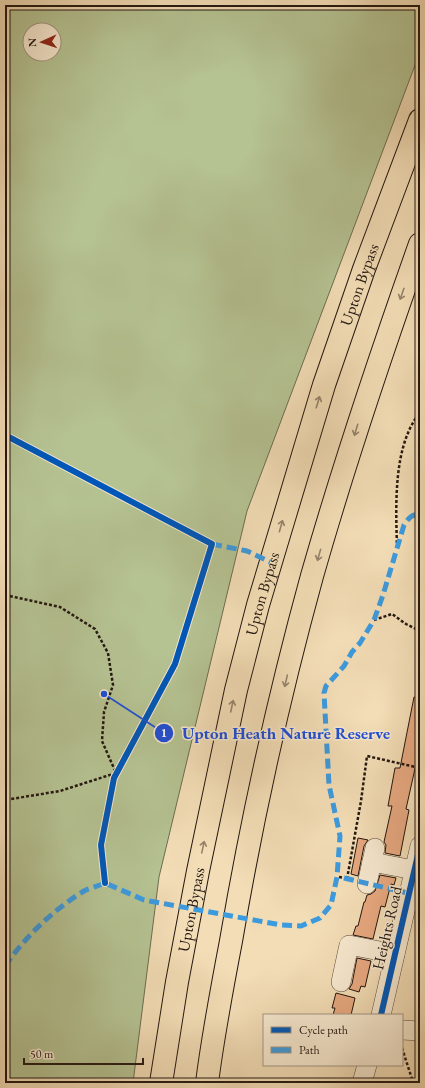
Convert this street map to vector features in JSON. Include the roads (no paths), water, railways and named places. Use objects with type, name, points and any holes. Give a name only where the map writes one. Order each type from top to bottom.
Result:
[{"type":"highway","name":"Upton Bypass","points":[[161,1083],[177,982],[218,774],[236,690],[258,605],[324,385],[364,269],[420,120]]},
{"type":"highway","points":[[207,1083],[214,1033],[242,876],[264,771],[292,653],[312,576],[369,390],[420,244]]},
{"type":"highway","points":[[152,1083],[177,982]]},
{"type":"highway","points":[[213,1083],[214,1033]]},
{"type":"street","name":"Heights Road","points":[[381,1014],[420,846]]},
{"type":"street","points":[[367,884],[374,855],[414,870]]},
{"type":"street","points":[[341,982],[349,945],[395,954]]},
{"type":"street","points":[[403,1030],[420,1031]]},
{"type":"street","points":[[362,1083],[367,1066]]},
{"type":"place","name":"Upton Heath Nature Reserve","points":[[104,694]]}]
